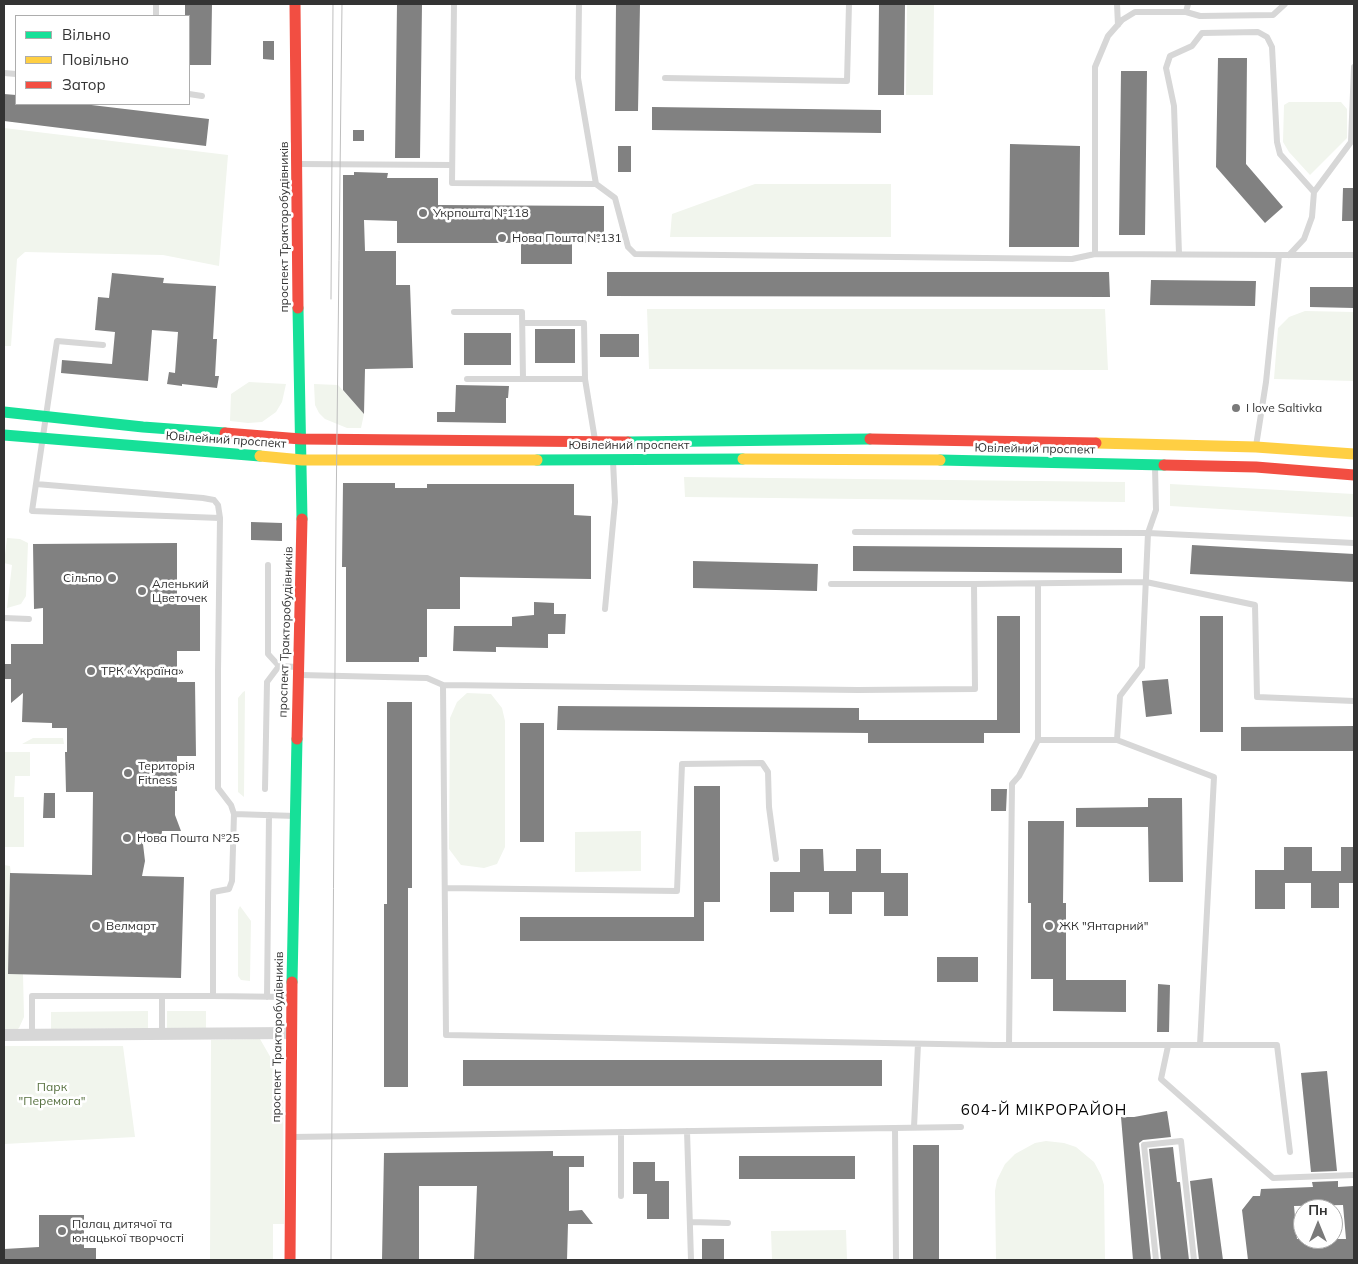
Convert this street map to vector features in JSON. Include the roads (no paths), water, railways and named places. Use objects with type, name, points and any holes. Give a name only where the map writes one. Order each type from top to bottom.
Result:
[{"type":"main road","name":"проспект Тракторобудівників","points":[[290,1260],[291,1033],[302,534],[295,4]]},
{"type":"main road","name":"Ювілейний проспект","points":[[4,412],[172,430],[301,440],[595,442],[613,450],[806,459],[1256,467],[1354,475]]},
{"type":"main road","name":"Ювілейний проспект","points":[[4,435],[43,440],[302,460],[415,461],[613,450],[910,439],[1256,447],[1354,454]]},
{"type":"main road","points":[[1062,443],[1062,463]]},
{"type":"main road","points":[[1256,447],[1256,467]]},
{"type":"street","points":[[4,1035],[291,1033]]},
{"type":"lane","points":[[454,4],[452,184],[596,184],[615,198],[628,247],[635,254],[1072,259],[1095,254],[1354,255]]},
{"type":"lane","points":[[579,4],[578,78],[596,184]]},
{"type":"lane","points":[[665,78],[847,80],[849,4]]},
{"type":"lane","points":[[1117,4],[1118,25]]},
{"type":"lane","points":[[1186,12],[1188,4]]},
{"type":"lane","points":[[1095,254],[1095,67],[1108,36],[1122,20],[1134,12],[1186,12],[1200,16],[1273,15],[1285,4]]},
{"type":"lane","points":[[1179,254],[1174,106],[1166,68],[1170,56],[1192,46],[1202,33],[1258,32],[1267,37],[1272,47],[1277,142],[1280,154],[1314,192]]},
{"type":"lane","points":[[1289,255],[1304,238],[1312,217],[1314,192],[1351,142],[1354,67]]},
{"type":"lane","points":[[190,94],[202,96]]},
{"type":"lane","points":[[297,164],[452,165]]},
{"type":"lane","points":[[1256,447],[1266,382],[1279,255]]},
{"type":"lane","points":[[454,312],[522,312],[523,379]]},
{"type":"lane","points":[[522,323],[584,323],[585,380],[595,442]]},
{"type":"lane","points":[[103,345],[57,341],[32,510],[220,518]]},
{"type":"lane","points":[[468,379],[585,380]]},
{"type":"lane","points":[[605,609],[615,502],[613,450]]},
{"type":"lane","points":[[1117,740],[1120,696],[1142,667],[1148,532],[1156,510],[1155,465]]},
{"type":"lane","points":[[36,484],[203,498],[214,500],[218,505],[220,518],[217,783],[220,793],[231,805],[234,814],[232,881],[229,888],[213,892],[213,996]]},
{"type":"lane","points":[[855,532],[1148,532],[1354,543]]},
{"type":"lane","points":[[268,565],[268,654],[279,666],[298,671],[427,678],[442,685],[858,690],[975,689],[974,584]]},
{"type":"lane","points":[[831,584],[1146,582],[1255,605],[1257,697],[1354,701]]},
{"type":"lane","points":[[1009,1045],[1012,784],[1019,776],[1038,740],[1038,584]]},
{"type":"lane","points":[[4,618],[29,619]]},
{"type":"lane","points":[[265,789],[267,682],[279,666]]},
{"type":"lane","points":[[442,685],[446,1035],[918,1044],[1276,1045],[1290,1152]]},
{"type":"lane","points":[[1038,740],[1117,740],[1214,777],[1200,1045]]},
{"type":"lane","points":[[445,888],[677,892],[682,764],[762,763],[768,772],[769,807],[776,859]]},
{"type":"lane","points":[[234,814],[296,816]]},
{"type":"lane","points":[[267,997],[269,815]]},
{"type":"lane","points":[[32,1034],[32,996],[292,997]]},
{"type":"lane","points":[[162,996],[162,1034]]},
{"type":"lane","points":[[914,1128],[918,1044]]},
{"type":"lane","points":[[1168,1046],[1161,1079],[1273,1178],[1354,1175]]},
{"type":"lane","points":[[291,1137],[961,1127]]},
{"type":"lane","points":[[895,1128],[896,1260]]},
{"type":"lane","points":[[687,1131],[691,1260]]},
{"type":"lane","points":[[621,1196],[622,1132]]},
{"type":"lane","points":[[1156,1260],[1144,1144],[1181,1141],[1194,1260]]},
{"type":"lane","points":[[691,1222],[728,1222]]},
{"type":"tram line","points":[[331,299],[333,4]]},
{"type":"tram line","points":[[331,1260],[336,517],[342,4]]},
{"type":"place","name":"Укрпошта №118","points":[[423,213]]},
{"type":"place","name":"Нова Пошта №131","points":[[502,238]]},
{"type":"place","name":"I love Saltivka","points":[[1236,408]]},
{"type":"place","name":"Сільпо","points":[[112,578]]},
{"type":"place","name":"Аленький Цветочек","points":[[142,591]]},
{"type":"place","name":"ТРК «Україна»","points":[[91,671]]},
{"type":"place","name":"Територія Fitness","points":[[128,773]]},
{"type":"place","name":"Нова Пошта №25","points":[[127,838]]},
{"type":"place","name":"Велмарт","points":[[96,926]]},
{"type":"place","name":"ЖК \"Янтарний\"","points":[[1049,926]]},
{"type":"place","name":"Палац дитячої та юнацької творчості","points":[[62,1231]]},
{"type":"district","name":"604-Й МІКРОРАЙОН","points":[[1044,1110]]},
{"type":"park label","name":"Парк \"Перемога\"","points":[[52,1094]]}]
